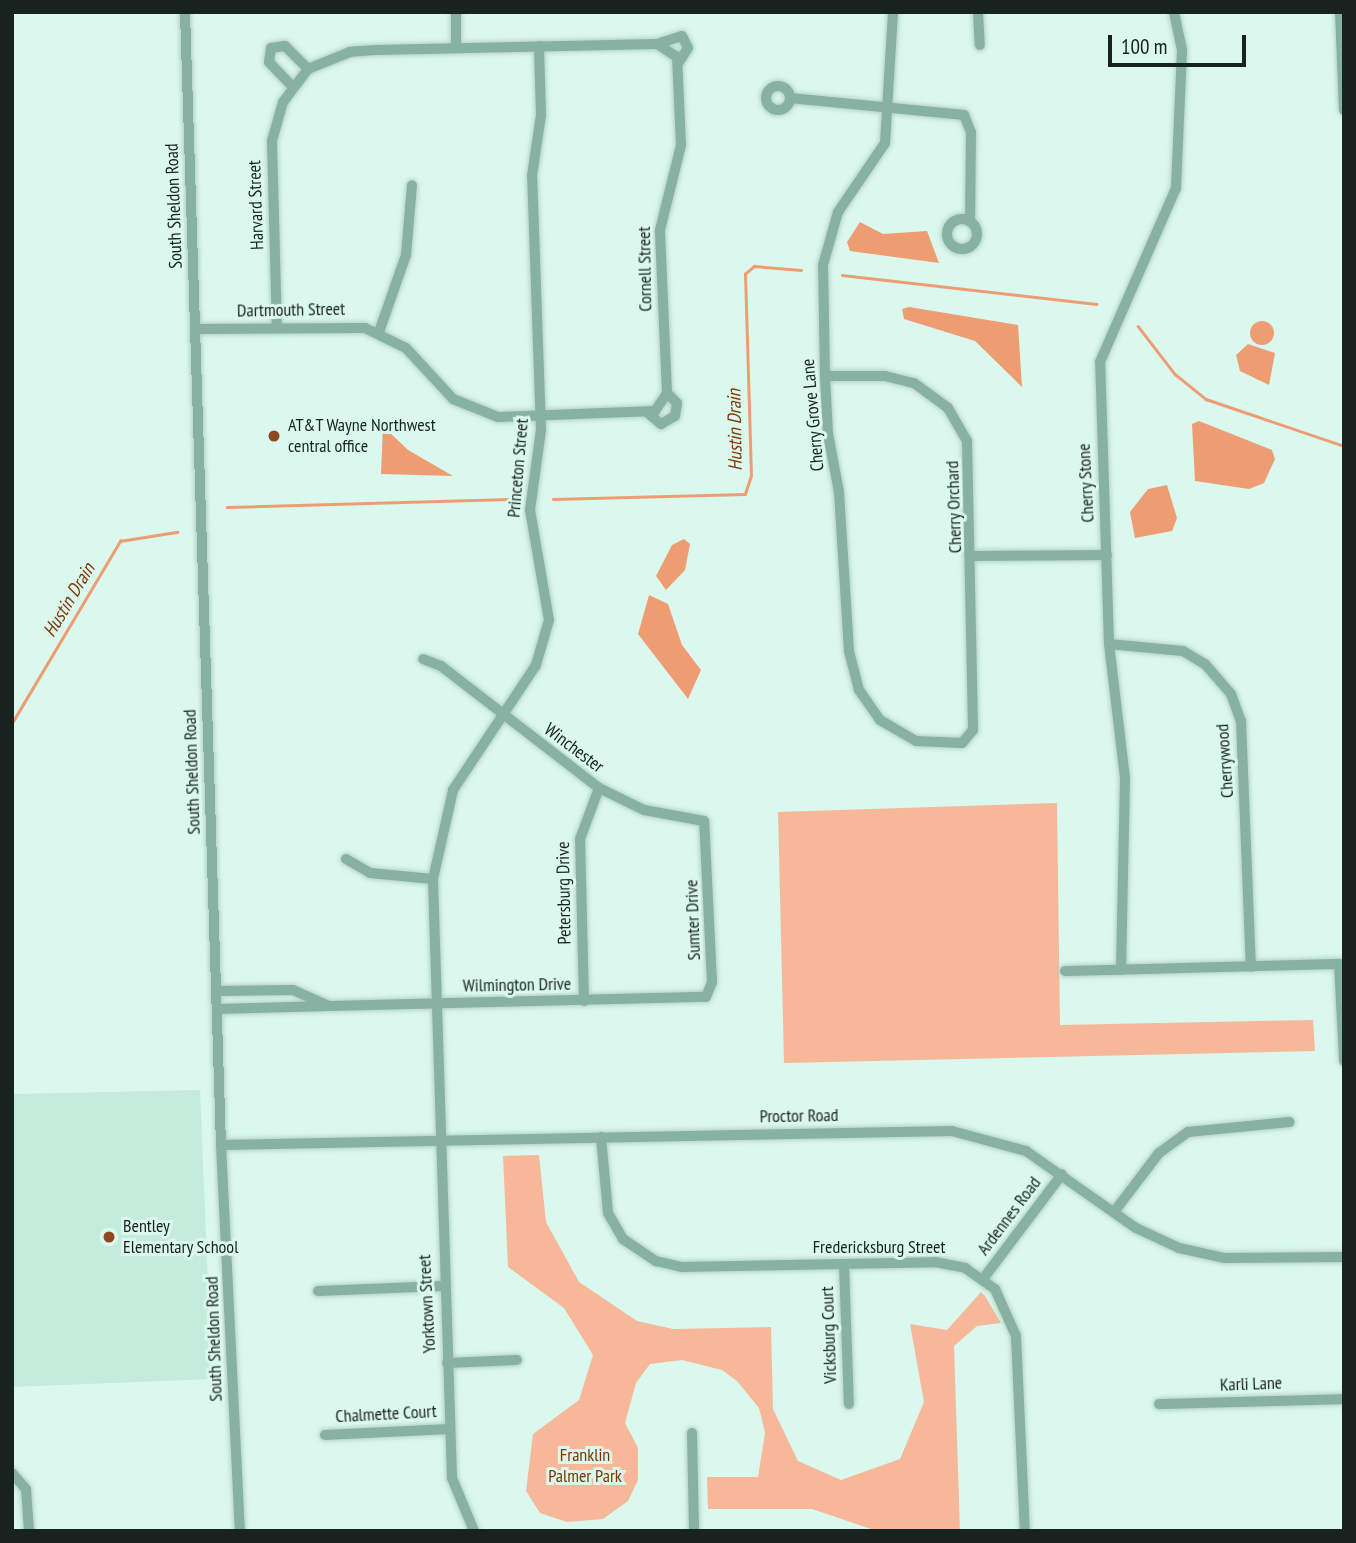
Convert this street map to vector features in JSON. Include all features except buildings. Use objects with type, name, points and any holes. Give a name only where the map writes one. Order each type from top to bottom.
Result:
[{"type":"street","name":"South Sheldon Road","points":[[185,12],[221,1145],[240,1531]]},
{"type":"street","points":[[456,12],[456,48]]},
{"type":"street","points":[[978,12],[980,45]]},
{"type":"street","name":"Cherry Stone","points":[[1121,970],[1124,758],[1109,644],[1100,362],[1176,188],[1182,50],[1174,12]]},
{"type":"street","points":[[1340,12],[1344,110]]},
{"type":"street","name":"Cherry Grove Lane","points":[[899,15],[892,107],[877,162],[829,234],[825,376],[853,676],[873,711],[899,734],[934,745],[967,741]]},
{"type":"street","name":"Harvard Street","points":[[277,327],[272,141],[292,86],[308,69],[350,52],[657,44],[673,35],[685,39]]},
{"type":"street","name":"Cornell Street","points":[[675,416],[677,404],[667,393],[660,230],[681,145],[677,58],[685,39]]},
{"type":"street","points":[[657,44],[677,58]]},
{"type":"street","points":[[292,86],[269,62],[271,48],[285,46],[308,69]]},
{"type":"street","name":"Princeton Street","points":[[435,1070],[433,879],[453,790],[500,713],[536,665],[548,629],[547,597],[530,533],[541,416],[532,176],[541,115],[540,46]]},
{"type":"street","points":[[790,98],[892,107],[967,118],[970,222]]},
{"type":"street","points":[[379,332],[406,254],[412,185]]},
{"type":"street","name":"Dartmouth Street","points":[[196,330],[277,327],[379,332],[406,348],[464,406],[498,417],[654,411],[661,424],[675,416]]},
{"type":"street","name":"Cherry Orchard","points":[[825,376],[902,378],[948,408],[971,455],[973,730],[967,741]]},
{"type":"street","points":[[654,411],[667,393]]},
{"type":"street","points":[[973,556],[1107,555]]},
{"type":"street","name":"Cherrywood","points":[[1109,644],[1183,651],[1205,664],[1231,695],[1241,721],[1251,967]]},
{"type":"street","name":"Winchester","points":[[423,659],[441,666],[599,788],[643,810],[703,820],[707,840]]},
{"type":"street","name":"Petersburg Drive","points":[[584,1000],[580,839],[599,788]]},
{"type":"street","name":"Sumter Drive","points":[[706,997],[712,982],[707,840]]},
{"type":"street","points":[[346,859],[370,873],[433,879]]},
{"type":"street","points":[[1065,971],[1339,964],[1344,1061]]},
{"type":"street","name":"Wilmington Drive","points":[[217,992],[293,990],[329,1006]]},
{"type":"street","name":"Wilmington Drive","points":[[217,1009],[706,997]]},
{"type":"street","name":"Yorktown Street","points":[[435,1070],[449,1429],[454,1489],[474,1531]]},
{"type":"street","points":[[1114,1212],[1160,1153],[1188,1132],[1290,1122]]},
{"type":"street","name":"Proctor Road","points":[[221,1145],[952,1131],[1013,1145],[1062,1174],[1157,1240],[1207,1256],[1344,1257]]},
{"type":"street","name":"Fredericksburg Street","points":[[601,1137],[608,1213],[623,1239],[647,1258],[682,1267],[942,1263],[983,1279],[1005,1304],[1016,1336],[1025,1531]]},
{"type":"street","name":"Ardennes Road","points":[[983,1279],[1062,1174]]},
{"type":"street","name":"Vicksburg Court","points":[[844,1264],[849,1404]]},
{"type":"street","points":[[318,1291],[443,1286]]},
{"type":"street","points":[[447,1363],[517,1360]]},
{"type":"street","name":"Karli Lane","points":[[1159,1404],[1344,1399]]},
{"type":"street","name":"Chalmette Court","points":[[325,1435],[449,1429]]},
{"type":"street","points":[[692,1433],[694,1531]]},
{"type":"street","points":[[12,1473],[26,1489],[29,1531]]},
{"type":"shaded area","points":[[860,222],[883,234],[927,231],[939,263],[850,251],[847,242]]},
{"type":"shaded area","points":[[909,307],[1018,325],[1022,387],[975,341],[904,319],[902,309]]},
{"type":"shaded area","points":[[1262,321],[1271,324],[1274,333],[1271,342],[1262,345],[1253,342],[1250,333],[1253,324]]},
{"type":"shaded area","points":[[1248,344],[1275,353],[1269,385],[1240,371],[1236,355]]},
{"type":"shaded area","points":[[1199,421],[1272,450],[1275,459],[1264,483],[1249,489],[1195,481],[1192,424]]},
{"type":"shaded area","points":[[383,426],[408,450],[453,476],[381,474]]},
{"type":"shaded area","points":[[1167,485],[1177,518],[1172,531],[1135,538],[1130,512],[1148,489]]},
{"type":"shaded area","points":[[684,539],[690,544],[685,570],[666,590],[656,576],[672,545]]},
{"type":"shaded area","points":[[649,595],[668,604],[682,645],[701,670],[688,699],[638,634]]},
{"type":"shaded area","name":"Bentley Elementary School","points":[[200,1090],[212,1379],[12,1387],[12,1094]]},
{"type":"green space","points":[[1057,803],[1060,1025],[1313,1020],[1315,1051],[784,1063],[778,812]]},
{"type":"green space","name":"Franklin Palmer Park","points":[[539,1155],[546,1222],[579,1282],[637,1321],[673,1329],[771,1327],[773,1409],[798,1461],[841,1480],[900,1459],[924,1402],[910,1324],[947,1330],[981,1292],[1001,1323],[977,1326],[954,1346],[960,1531],[877,1531],[812,1509],[708,1509],[707,1477],[758,1477],[765,1433],[759,1408],[737,1381],[722,1370],[682,1360],[650,1364],[636,1383],[625,1423],[638,1448],[638,1480],[628,1501],[603,1519],[567,1522],[540,1513],[526,1491],[533,1434],[579,1400],[593,1355],[564,1308],[508,1267],[503,1156]]},
{"type":"waterway","name":"Hustin Drain","points":[[553,499],[745,494],[751,476],[745,274],[754,266],[801,270]]},
{"type":"waterway","name":"Hustin Drain","points":[[842,275],[1096,304]]},
{"type":"waterway","name":"Hustin Drain","points":[[1138,326],[1175,374],[1206,399],[1344,446]]},
{"type":"waterway","name":"Hustin Drain","points":[[227,507],[511,499]]},
{"type":"waterway","name":"Hustin Drain","points":[[12,723],[120,541],[177,532]]},
{"type":"place","name":"AT&T Wayne Northwest central office","points":[[274,436]]},
{"type":"place","name":"Bentley Elementary School","points":[[109,1237]]}]
